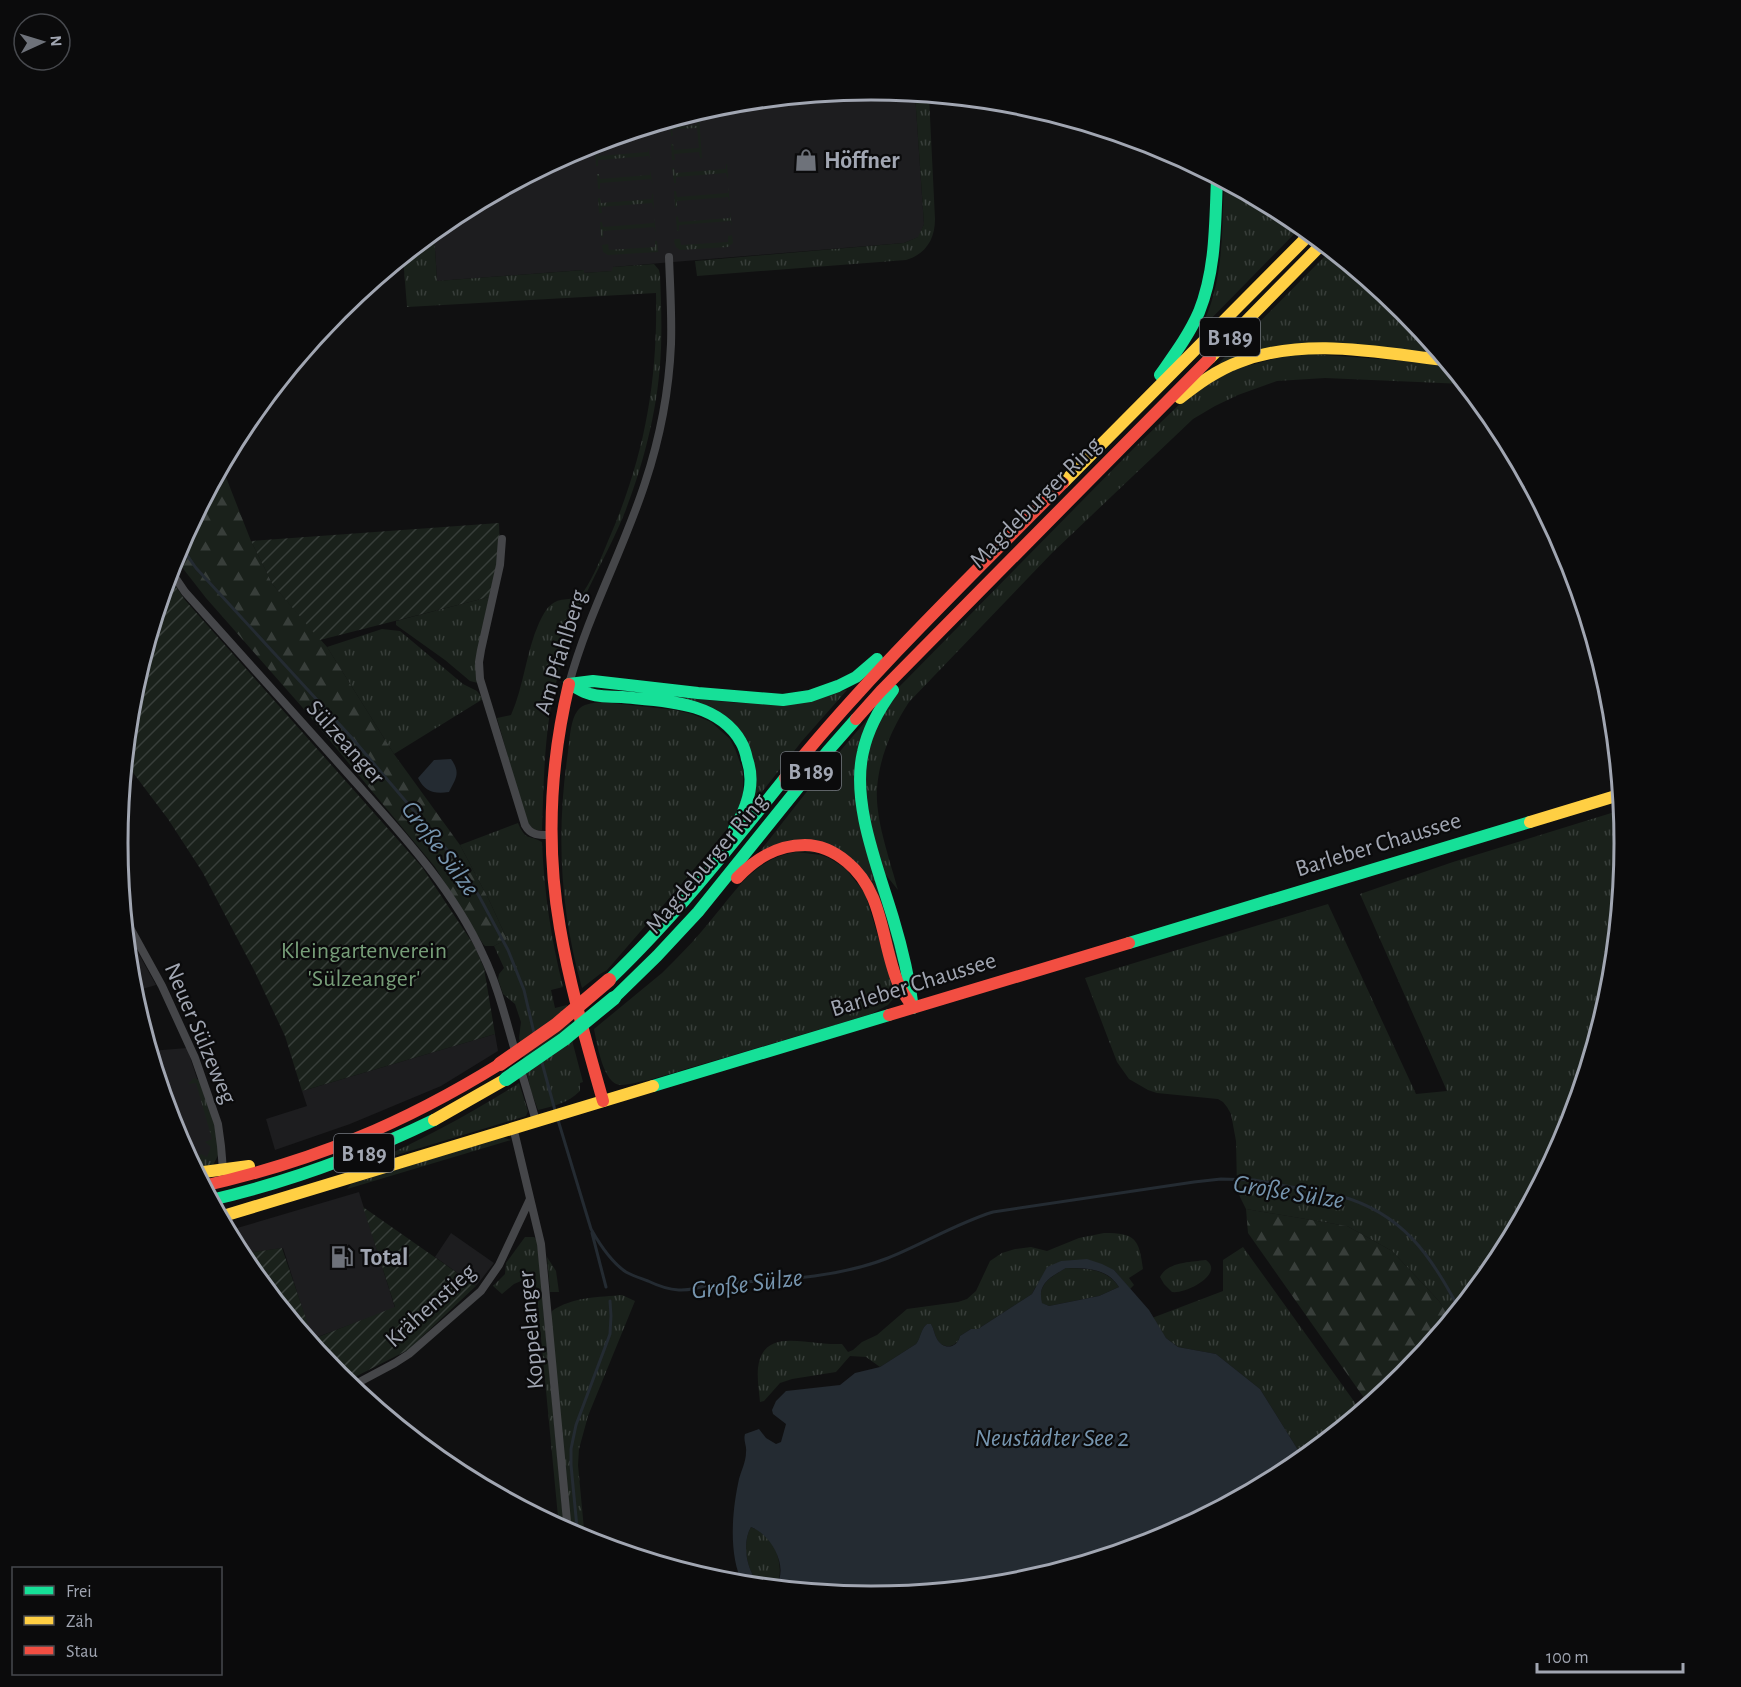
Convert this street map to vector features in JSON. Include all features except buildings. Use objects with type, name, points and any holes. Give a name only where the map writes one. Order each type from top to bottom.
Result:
[{"type":"main road","points":[[1134,412],[1177,350],[1202,304],[1211,267],[1216,186]]},
{"type":"main road","name":"Magdeburger Ring","points":[[210,1184],[282,1166],[345,1143],[397,1121],[462,1088],[556,1025],[609,981],[658,933],[707,877],[821,734],[863,687],[925,621],[1304,240]]},
{"type":"main road","name":"Magdeburger Ring","points":[[218,1198],[289,1180],[364,1153],[435,1120],[506,1079],[564,1039],[614,998],[698,912],[827,752],[874,698],[1317,249]]},
{"type":"main road","points":[[1137,431],[1209,378],[1240,361],[1271,352],[1326,349],[1433,359]]},
{"type":"main road","points":[[569,684],[593,681],[760,699],[799,698],[847,682],[874,662],[913,623],[925,621]]},
{"type":"main road","points":[[913,1008],[910,981],[864,822],[860,796],[860,770],[867,737],[877,713],[896,687],[927,654],[932,638]]},
{"type":"main road","points":[[569,684],[591,694],[691,706],[715,716],[735,733],[744,746],[749,760],[750,795],[741,820],[711,861],[707,877]]},
{"type":"main road","name":"Am Pfahlberg","points":[[569,684],[561,712],[556,759],[552,835],[554,887],[561,934],[581,1022],[603,1101]]},
{"type":"main road","name":"Barleber Chaussee","points":[[227,1215],[1612,797]]},
{"type":"main road","points":[[698,912],[710,910],[753,862],[777,849],[795,845],[811,845],[836,854],[855,868],[868,886],[885,932],[899,984],[913,1008]]},
{"type":"main road","points":[[204,1172],[265,1162],[282,1166]]},
{"type":"street","name":"Am Pfahlberg","points":[[569,684],[587,626],[639,501],[660,428],[671,345],[669,257]]},
{"type":"street","points":[[502,539],[500,565],[480,657],[480,679],[525,827],[531,833],[552,835]]},
{"type":"street","name":"Sülzeanger","points":[[176,579],[185,592],[410,845],[453,903],[476,940],[488,965],[543,1119]]},
{"type":"street","name":"Neuer Sülzeweg","points":[[133,934],[162,986],[195,1058],[218,1124],[223,1170]]},
{"type":"street","name":"Koppelanger","points":[[513,1127],[543,1257],[567,1521]]},
{"type":"street","name":"Krähenstieg","points":[[359,1382],[395,1364],[409,1354],[481,1291],[499,1265],[530,1199]]},
{"type":"shaded area","points":[[870,100],[916,102],[924,224],[919,237],[904,243],[613,267],[613,271],[584,273],[583,270],[437,281],[435,242],[499,200],[586,157],[678,126],[726,115],[822,102]]},
{"type":"shaded area","points":[[135,948],[156,985],[142,989]]},
{"type":"shaded area","points":[[495,1034],[498,1051],[441,1086],[350,1124],[275,1150],[266,1119],[307,1106],[302,1091]]},
{"type":"shaded area","points":[[187,1048],[212,1124],[217,1155],[201,1164],[184,1128],[157,1050]]},
{"type":"shaded area","points":[[359,1192],[395,1308],[316,1337],[309,1329],[283,1248],[251,1252],[236,1228]]},
{"type":"shaded area","points":[[451,1233],[494,1263],[476,1286],[435,1257]]},
{"type":"green space","points":[[916,102],[929,103],[935,219],[931,239],[919,254],[906,260],[697,276],[695,261],[904,243],[918,237],[924,224]]},
{"type":"green space","points":[[699,121],[702,158],[699,152],[674,154],[675,160],[672,160],[671,144],[674,150],[699,148],[697,128],[672,129],[673,136],[671,136],[670,128],[697,125]]},
{"type":"green space","points":[[648,147],[651,162],[649,156],[598,160],[598,166],[596,166],[595,154],[597,153],[598,156],[648,152]]},
{"type":"green space","points":[[726,164],[728,179],[726,173],[676,177],[676,183],[674,183],[672,168],[675,173],[726,169]]},
{"type":"green space","points":[[650,170],[653,185],[651,179],[600,183],[600,189],[598,189],[597,174],[600,179],[650,175]]},
{"type":"green space","points":[[728,187],[730,203],[728,197],[677,201],[677,207],[675,207],[674,191],[677,197],[728,193]]},
{"type":"green space","points":[[1224,190],[1294,234],[1199,331],[1213,296],[1222,240]]},
{"type":"green space","points":[[652,194],[654,209],[652,203],[601,207],[602,213],[599,213],[598,198],[601,203],[652,199]]},
{"type":"green space","points":[[730,212],[732,227],[730,221],[679,225],[679,231],[677,231],[676,217],[678,216],[679,222],[730,218]]},
{"type":"green space","points":[[654,218],[656,233],[654,227],[603,231],[603,237],[601,237],[600,222],[603,227],[654,223]]},
{"type":"green space","points":[[732,235],[733,243],[728,247],[680,250],[674,242],[675,239],[680,239],[681,245],[728,242],[728,236]]},
{"type":"green space","points":[[655,241],[657,241],[658,252],[608,255],[603,252],[602,245],[608,244],[609,250],[655,247]]},
{"type":"green space","points":[[435,242],[437,281],[584,270],[584,273],[612,271],[613,267],[654,264],[659,270],[660,369],[650,432],[625,512],[572,629],[554,691],[544,770],[542,830],[535,830],[529,825],[497,718],[511,715],[531,646],[544,613],[556,602],[577,597],[584,591],[597,567],[620,510],[640,450],[646,420],[654,358],[656,293],[407,307],[404,266]]},
{"type":"green space","points":[[1325,256],[1390,312],[1428,353],[1326,343],[1219,363]]},
{"type":"green space","points":[[1297,353],[1437,363],[1454,384],[1325,378],[1277,381],[1238,395],[1193,419],[1052,553],[909,702],[887,744],[880,766],[877,789],[878,813],[898,890],[882,870],[863,796],[870,739],[899,687],[1185,399],[1231,370]]},
{"type":"green space","points":[[225,475],[251,541],[273,585],[327,647],[394,754],[460,845],[507,939],[494,946],[483,944],[435,867],[302,707],[206,598],[181,566],[204,515]]},
{"type":"green space","points":[[499,523],[500,551],[489,597],[320,640],[273,585],[251,541]]},
{"type":"green space","name":"Kleingartenverein 'Sülzeanger'","points":[[175,585],[185,600],[422,867],[474,945],[484,968],[495,1034],[302,1091],[285,1036],[255,972],[203,873],[168,819],[132,771],[142,699],[153,651]]},
{"type":"green space","points":[[489,597],[477,657],[478,683],[470,681],[396,625],[396,621]]},
{"type":"green space","points":[[382,629],[400,631],[463,684],[477,691],[483,699],[394,754],[327,647]]},
{"type":"green space","points":[[599,689],[737,703],[847,690],[802,741],[755,801],[732,722]]},
{"type":"green space","points":[[602,702],[675,710],[711,722],[730,739],[735,749],[743,770],[743,799],[727,829],[679,887],[607,970],[582,988],[569,930],[562,871],[564,782],[574,717],[582,706]]},
{"type":"green space","points":[[870,716],[856,767],[907,981],[845,854],[761,850]]},
{"type":"green space","points":[[1613,813],[1612,892],[1607,940],[1588,1036],[1574,1082],[1557,1128],[1514,1215],[1488,1256],[1446,1313],[1439,1301],[1392,1251],[1347,1226],[1246,1209],[1237,1187],[1236,1141],[1231,1114],[1227,1107],[1218,1099],[1157,1093],[1129,1079],[1117,1062],[1085,978],[1328,904],[1416,1094],[1447,1091],[1360,894],[1453,862]]},
{"type":"green space","points":[[518,823],[526,835],[542,842],[549,915],[563,987],[551,990],[555,1008],[567,1005],[573,1044],[583,1082],[580,1083],[580,1091],[571,1098],[538,1110],[531,1091],[519,1038],[521,1022],[515,1004],[503,994],[498,979],[504,968],[494,946],[507,939],[460,845]]},
{"type":"green space","points":[[796,852],[829,858],[845,868],[865,893],[895,993],[894,998],[888,1005],[871,1014],[649,1080],[624,1085],[615,1083],[605,1071],[594,1029],[662,973],[707,925],[745,879],[767,862]]},
{"type":"green space","points":[[194,1078],[199,1080],[212,1116],[219,1143],[219,1151],[213,1165],[202,1167],[198,1158],[201,1154],[207,1157],[211,1147],[205,1142],[212,1139],[196,1083],[188,1084]]},
{"type":"green space","points":[[519,1083],[528,1111],[526,1116],[367,1164],[445,1126]]},
{"type":"green space","points":[[502,1137],[511,1140],[347,1189],[351,1184]]},
{"type":"green space","points":[[363,1207],[476,1286],[408,1350],[354,1377],[316,1338],[395,1307]]},
{"type":"green space","points":[[1246,1209],[1347,1226],[1392,1251],[1439,1301],[1446,1313],[1396,1369],[1364,1398],[1248,1233]]},
{"type":"green space","points":[[1104,1233],[1129,1236],[1137,1244],[1143,1269],[1129,1278],[1134,1285],[1130,1289],[1114,1270],[1061,1261],[1032,1294],[978,1329],[971,1329],[960,1336],[953,1345],[946,1346],[940,1343],[931,1324],[927,1324],[916,1344],[880,1367],[866,1357],[850,1356],[836,1372],[780,1383],[764,1401],[760,1402],[758,1368],[761,1357],[772,1344],[789,1341],[842,1344],[848,1352],[877,1335],[907,1309],[967,1299],[976,1291],[990,1261],[1002,1253],[1031,1247],[1047,1251],[1079,1238]]},
{"type":"green space","points":[[525,1237],[534,1237],[537,1240],[563,1520],[558,1517],[535,1275],[514,1284],[502,1294],[493,1286],[505,1274],[506,1263]]},
{"type":"green space","points":[[1243,1247],[1357,1405],[1298,1450],[1260,1389],[1216,1354],[1178,1347],[1166,1338],[1152,1318],[1223,1291],[1223,1260]]},
{"type":"green space","points":[[282,1248],[310,1331],[281,1296],[251,1252]]},
{"type":"green space","points":[[547,1257],[556,1271],[559,1292],[550,1292]]},
{"type":"green space","points":[[1206,1260],[1211,1265],[1208,1276],[1202,1282],[1186,1290],[1172,1292],[1160,1277],[1168,1268],[1187,1262]]},
{"type":"green space","points":[[1066,1268],[1089,1269],[1102,1273],[1119,1287],[1099,1296],[1049,1306],[1041,1303],[1042,1290],[1047,1281]]},
{"type":"green space","points":[[622,1295],[635,1301],[588,1416],[579,1449],[578,1465],[584,1529],[570,1523],[551,1319],[552,1311],[560,1306],[595,1297]]},
{"type":"green space","points":[[751,1527],[759,1530],[771,1542],[780,1566],[778,1580],[754,1577],[752,1574],[746,1550]]},
{"type":"water","points":[[451,759],[457,772],[449,792],[439,793],[427,789],[418,778],[434,760]]},
{"type":"water","name":"Neustädter See 2","points":[[1087,1259],[1114,1270],[1149,1310],[1166,1338],[1178,1347],[1216,1354],[1260,1389],[1298,1450],[1242,1487],[1155,1530],[1063,1561],[1015,1572],[919,1585],[822,1585],[779,1580],[780,1562],[772,1545],[759,1531],[751,1527],[746,1550],[754,1577],[739,1574],[733,1546],[733,1519],[739,1479],[746,1456],[745,1434],[759,1429],[766,1438],[776,1444],[781,1442],[786,1424],[773,1414],[772,1410],[776,1401],[786,1391],[840,1385],[855,1373],[880,1367],[916,1344],[927,1324],[931,1324],[940,1343],[953,1346],[960,1336],[971,1329],[978,1329],[1032,1294],[1047,1267],[1061,1261]],"holes":[[[1066,1268],[1089,1269],[1109,1276],[1119,1287],[1099,1296],[1049,1306],[1042,1303],[1043,1286],[1055,1274]]]},
{"type":"waterway","name":"Große Sülze","points":[[186,554],[196,568],[352,738],[459,864],[508,950],[524,990],[534,1033]]},
{"type":"waterway","name":"Große Sülze","points":[[541,1059],[556,1114]]},
{"type":"waterway","name":"Große Sülze","points":[[558,1120],[591,1229],[602,1247],[626,1272],[671,1289],[686,1290],[710,1284],[800,1278],[845,1271],[888,1258],[993,1212],[1221,1179],[1254,1180],[1340,1196],[1381,1213],[1398,1225],[1425,1254],[1455,1302]]},
{"type":"waterway","points":[[592,1233],[606,1287]]},
{"type":"waterway","points":[[577,1526],[571,1449],[576,1425],[610,1334],[610,1301]]},
{"type":"traffic: fast","points":[[1160,375],[1191,329],[1205,296],[1214,246],[1217,186]]},
{"type":"traffic: fast","points":[[569,684],[593,681],[783,700],[810,696],[838,686],[856,677],[877,659]]},
{"type":"traffic: fast","points":[[569,684],[598,696],[655,700],[688,706],[718,718],[731,728],[744,748],[751,778],[749,796],[734,829]]},
{"type":"traffic: fast","points":[[893,690],[875,719],[865,743],[860,772],[861,792],[868,835],[899,940],[913,1008]]},
{"type":"traffic: fast","points":[[614,998],[698,912],[856,719]]},
{"type":"traffic: fast","points":[[609,980],[678,907],[785,778]]},
{"type":"traffic: fast","points":[[1129,943],[1530,822]]},
{"type":"traffic: fast","points":[[506,1079],[564,1039],[614,998]]},
{"type":"traffic: fast","points":[[653,1086],[889,1015]]},
{"type":"traffic: fast","points":[[218,1198],[269,1185],[325,1166],[380,1145],[434,1120]]},
{"type":"traffic: slow","points":[[1063,483],[1304,240]]},
{"type":"traffic: slow","points":[[1210,358],[1317,250]]},
{"type":"traffic: slow","points":[[1180,398],[1231,365],[1264,354],[1289,350],[1340,349],[1433,359]]},
{"type":"traffic: slow","points":[[1530,822],[1612,797]]},
{"type":"traffic: slow","points":[[434,1120],[506,1079]]},
{"type":"traffic: slow","points":[[227,1215],[653,1086]]},
{"type":"traffic: slow","points":[[204,1172],[249,1166]]},
{"type":"traffic: jam","points":[[856,719],[1210,358]]},
{"type":"traffic: jam","points":[[785,778],[886,663],[1063,483]]},
{"type":"traffic: jam","points":[[569,684],[554,775],[553,867],[560,928],[569,972],[603,1101]]},
{"type":"traffic: jam","points":[[737,878],[759,859],[785,847],[817,846],[842,858],[859,874],[868,888],[880,918],[892,967],[910,1003]]},
{"type":"traffic: jam","points":[[889,1015],[1129,943]]},
{"type":"traffic: jam","points":[[500,1064],[556,1025],[609,980]]},
{"type":"traffic: jam","points":[[211,1184],[283,1165],[357,1138],[428,1105],[500,1064]]},
{"type":"place","name":"Höffner","points":[[806,160]]},
{"type":"place","name":"Total","points":[[342,1257]]}]
